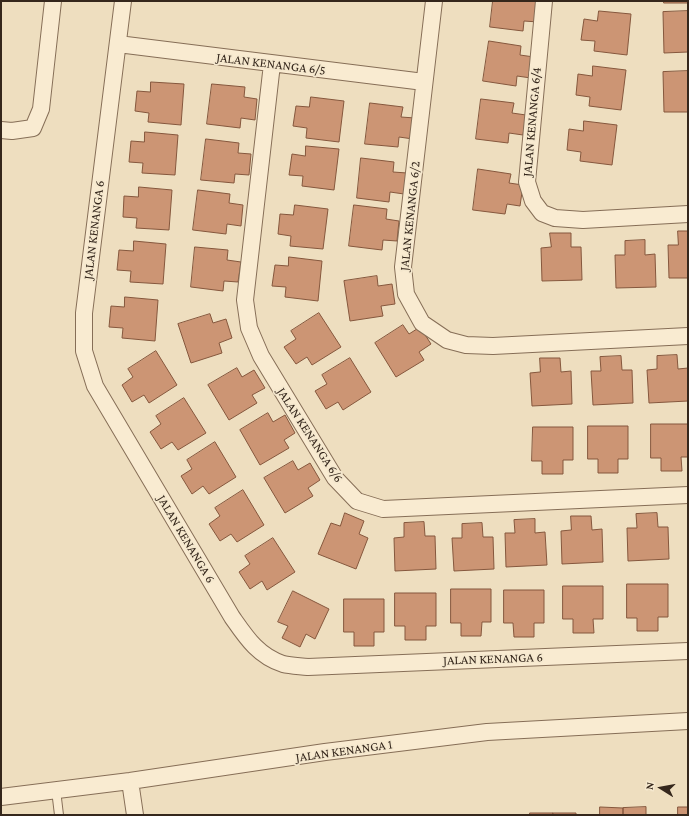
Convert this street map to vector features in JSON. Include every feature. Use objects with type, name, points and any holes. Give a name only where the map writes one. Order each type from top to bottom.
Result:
[{"type":"street","points":[[1,130],[12,132],[33,128],[41,109],[53,1]]},
{"type":"street","name":"JALAN KENANGA 6","points":[[123,1],[84,313],[84,351],[95,386],[232,617],[251,643],[261,653],[284,664],[308,667],[688,652]]},
{"type":"street","name":"JALAN KENANGA 6/2","points":[[434,1],[403,267],[406,294],[422,323],[447,340],[466,345],[493,346],[688,336]]},
{"type":"street","name":"JALAN KENANGA 6/4","points":[[544,1],[527,182],[533,201],[542,213],[555,218],[583,220],[688,214]]},
{"type":"street","name":"JALAN KENANGA 6/5","points":[[118,44],[424,82]]},
{"type":"street","name":"JALAN KENANGA 6/6","points":[[272,64],[245,300],[249,328],[261,356],[335,478],[357,501],[383,509],[688,495]]},
{"type":"street","name":"JALAN KENANGA 1","points":[[1,797],[130,781],[325,752],[487,732],[688,721]]},
{"type":"street","points":[[130,781],[135,815]]},
{"type":"lane","points":[[56,790],[59,815]]},
{"type":"building","points":[[493,1],[537,1],[538,22],[524,21],[523,31],[490,27]]},
{"type":"building","points":[[664,1],[688,1],[688,3],[664,3]]},
{"type":"building","points":[[599,11],[631,14],[627,55],[594,51],[595,41],[581,40],[584,19],[597,21]]},
{"type":"building","points":[[688,11],[688,52],[664,53],[663,12]]},
{"type":"building","points":[[489,41],[521,46],[520,55],[534,57],[531,78],[517,76],[516,86],[483,81]]},
{"type":"building","points":[[593,66],[626,70],[621,110],[589,106],[590,97],[576,95],[578,74],[592,76]]},
{"type":"building","points":[[688,71],[688,112],[664,112],[663,72]]},
{"type":"building","points":[[151,82],[184,84],[181,125],[148,122],[149,113],[135,111],[137,91],[150,92]]},
{"type":"building","points":[[212,84],[245,87],[244,97],[257,99],[255,120],[241,118],[240,128],[207,124]]},
{"type":"building","points":[[311,97],[344,101],[339,142],[306,138],[307,128],[293,126],[296,106],[309,107]]},
{"type":"building","points":[[481,99],[514,103],[512,113],[526,115],[523,135],[509,133],[508,143],[476,139]]},
{"type":"building","points":[[370,103],[403,107],[401,117],[415,118],[413,139],[399,137],[398,147],[365,144]]},
{"type":"building","points":[[584,121],[617,125],[612,165],[580,161],[581,152],[567,150],[569,129],[583,131]]},
{"type":"building","points":[[145,132],[178,135],[175,175],[142,173],[143,163],[129,162],[131,141],[144,142]]},
{"type":"building","points":[[206,139],[239,143],[238,153],[251,154],[249,175],[235,174],[234,183],[201,180]]},
{"type":"building","points":[[306,146],[339,149],[334,190],[302,186],[303,176],[289,175],[292,154],[305,156]]},
{"type":"building","points":[[361,158],[394,162],[393,172],[407,173],[404,194],[390,192],[389,202],[357,198]]},
{"type":"building","points":[[478,169],[511,174],[509,183],[523,185],[520,206],[507,204],[505,214],[473,210]]},
{"type":"building","points":[[139,187],[172,190],[169,230],[136,228],[137,218],[123,217],[124,196],[138,197]]},
{"type":"building","points":[[198,190],[230,194],[229,203],[243,205],[241,226],[227,224],[226,234],[193,230]]},
{"type":"building","points":[[295,205],[328,209],[323,249],[290,246],[291,236],[278,234],[280,214],[293,215]]},
{"type":"building","points":[[354,205],[387,209],[386,219],[399,221],[397,241],[383,240],[382,250],[349,246]]},
{"type":"building","points":[[678,231],[688,231],[688,278],[669,278],[668,245],[678,245]]},
{"type":"building","points":[[550,233],[571,233],[571,247],[581,247],[582,280],[542,281],[541,248],[551,247]]},
{"type":"building","points":[[645,240],[645,255],[655,254],[656,287],[616,288],[615,255],[625,255],[625,241]]},
{"type":"building","points":[[134,241],[166,244],[163,284],[130,282],[131,271],[117,270],[119,250],[133,251]]},
{"type":"building","points":[[195,247],[228,250],[227,260],[241,262],[238,282],[224,281],[223,291],[191,287]]},
{"type":"building","points":[[289,257],[322,261],[318,301],[285,297],[286,287],[272,286],[275,265],[288,266]]},
{"type":"building","points":[[377,276],[378,286],[392,284],[395,304],[381,306],[383,316],[350,321],[344,281]]},
{"type":"building","points":[[125,297],[158,300],[155,341],[122,338],[123,328],[109,327],[111,306],[124,307]]},
{"type":"building","points":[[319,313],[341,347],[312,365],[307,357],[296,364],[284,347],[296,339],[291,331]]},
{"type":"building","points":[[210,314],[213,323],[226,319],[232,338],[219,343],[222,353],[191,363],[178,324]]},
{"type":"building","points":[[403,325],[409,334],[420,327],[431,344],[419,352],[424,360],[396,377],[375,343]]},
{"type":"building","points":[[156,351],[177,385],[149,403],[144,395],[132,402],[122,385],[133,377],[128,369]]},
{"type":"building","points":[[677,355],[678,369],[688,368],[688,401],[649,403],[647,370],[657,369],[657,356]]},
{"type":"building","points":[[621,356],[622,370],[632,370],[633,403],[593,405],[591,371],[601,371],[600,357]]},
{"type":"building","points":[[350,358],[371,392],[343,410],[338,402],[326,409],[315,391],[327,384],[322,375]]},
{"type":"building","points":[[540,358],[560,358],[561,372],[571,371],[572,404],[532,406],[530,373],[540,372]]},
{"type":"building","points":[[237,368],[242,377],[254,370],[265,388],[252,395],[257,403],[229,420],[208,385]]},
{"type":"building","points":[[184,398],[206,433],[178,450],[172,442],[161,449],[150,432],[161,424],[156,416]]},
{"type":"building","points":[[268,413],[273,422],[285,415],[295,433],[284,440],[289,448],[260,465],[240,430]]},
{"type":"building","points":[[651,424],[688,424],[688,457],[681,457],[682,471],[661,471],[661,458],[651,458]]},
{"type":"building","points":[[588,426],[628,426],[628,459],[618,459],[618,473],[598,473],[598,459],[588,459]]},
{"type":"building","points":[[533,427],[573,427],[573,460],[563,460],[563,474],[542,474],[542,461],[532,461]]},
{"type":"building","points":[[215,442],[236,477],[209,494],[203,486],[192,494],[181,476],[192,469],[187,460]]},
{"type":"building","points":[[293,461],[298,470],[310,463],[320,480],[308,488],[313,496],[285,513],[264,478]]},
{"type":"building","points":[[243,490],[264,525],[237,542],[231,534],[220,541],[209,524],[220,516],[215,508]]},
{"type":"building","points":[[345,513],[364,521],[359,534],[368,538],[356,569],[318,554],[331,523],[340,526]]},
{"type":"building","points":[[657,513],[658,527],[668,527],[669,559],[628,561],[627,528],[637,528],[636,514]]},
{"type":"building","points":[[571,516],[591,516],[592,530],[602,529],[603,562],[562,564],[561,531],[571,530]]},
{"type":"building","points":[[535,519],[535,533],[545,532],[547,565],[506,567],[505,533],[515,533],[514,520]]},
{"type":"building","points":[[424,522],[425,536],[435,536],[436,569],[395,571],[394,538],[404,537],[404,523]]},
{"type":"building","points":[[482,523],[483,537],[493,537],[494,569],[454,571],[452,538],[462,538],[462,524]]},
{"type":"building","points":[[273,538],[295,572],[267,590],[262,581],[250,589],[239,572],[250,564],[245,556]]},
{"type":"building","points":[[627,584],[668,584],[668,617],[658,617],[658,631],[637,631],[637,618],[627,618]]},
{"type":"building","points":[[563,586],[603,586],[603,619],[593,619],[594,633],[573,633],[573,619],[563,619]]},
{"type":"building","points":[[451,589],[491,589],[491,622],[482,622],[481,636],[461,636],[461,623],[451,623]]},
{"type":"building","points":[[504,590],[544,590],[544,623],[534,623],[534,637],[514,637],[513,623],[504,623]]},
{"type":"building","points":[[293,591],[329,609],[315,639],[306,634],[300,647],[282,638],[288,626],[278,622]]},
{"type":"building","points":[[395,593],[436,593],[436,626],[426,626],[426,640],[405,640],[405,626],[395,626]]},
{"type":"building","points":[[344,599],[384,599],[384,632],[374,632],[374,646],[354,646],[354,632],[344,632]]},
{"type":"building","points":[[600,807],[623,808],[623,815],[600,815]]},
{"type":"building","points":[[646,807],[646,815],[623,815],[623,808]]},
{"type":"building","points":[[678,807],[688,807],[688,815],[678,815]]},
{"type":"building","points":[[530,813],[553,813],[553,815],[530,815]]},
{"type":"building","points":[[553,813],[576,813],[576,815],[553,815]]}]
